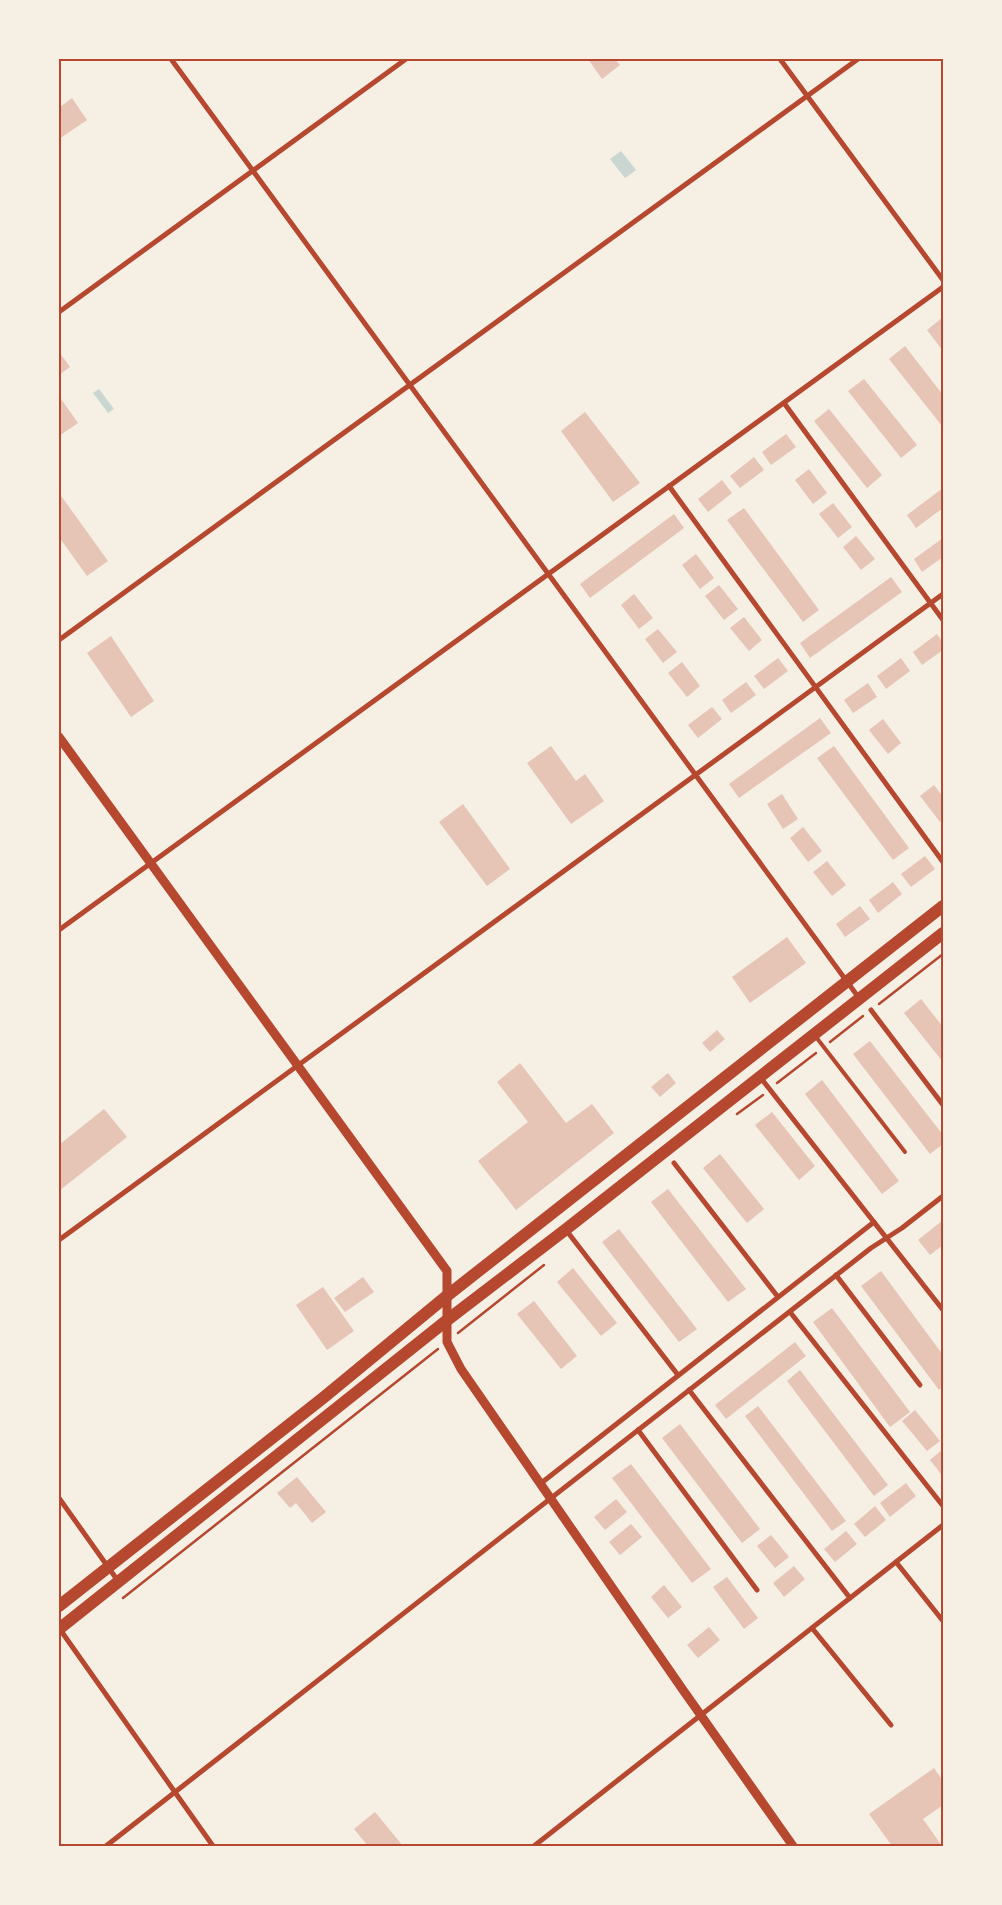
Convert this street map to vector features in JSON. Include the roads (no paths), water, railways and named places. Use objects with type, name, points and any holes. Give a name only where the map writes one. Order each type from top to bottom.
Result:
[{"type":"main road","points":[[59,1606],[323,1398],[448,1295],[943,906]]},
{"type":"main road","points":[[59,1629],[446,1321],[943,933]]},
{"type":"street","points":[[171,59],[860,999]]},
{"type":"street","points":[[59,312],[406,59]]},
{"type":"street","points":[[780,59],[943,280]]},
{"type":"street","points":[[59,640],[858,59]]},
{"type":"street","points":[[59,930],[943,287]]},
{"type":"street","points":[[784,403],[943,620]]},
{"type":"street","points":[[669,486],[943,862]]},
{"type":"street","points":[[59,1240],[943,594]]},
{"type":"street","points":[[59,737],[447,1271],[447,1342],[473,1388],[793,1846]]},
{"type":"street","points":[[871,1010],[943,1105]]},
{"type":"street","points":[[760,1077],[943,1310]]},
{"type":"street","points":[[674,1163],[778,1297]]},
{"type":"street","points":[[106,1846],[836,1275],[943,1196]]},
{"type":"street","points":[[540,1484],[874,1222]]},
{"type":"street","points":[[565,1230],[678,1375]]},
{"type":"street","points":[[836,1275],[920,1385]]},
{"type":"street","points":[[790,1312],[943,1506]]},
{"type":"street","points":[[689,1390],[850,1598]]},
{"type":"street","points":[[638,1430],[757,1590]]},
{"type":"street","points":[[59,1498],[118,1581]]},
{"type":"street","points":[[534,1846],[943,1525]]},
{"type":"street","points":[[896,1562],[943,1621]]},
{"type":"street","points":[[812,1628],[890,1725]]},
{"type":"street","points":[[59,1629],[213,1846]]},
{"type":"lane","points":[[814,1035],[905,1152]]}]
